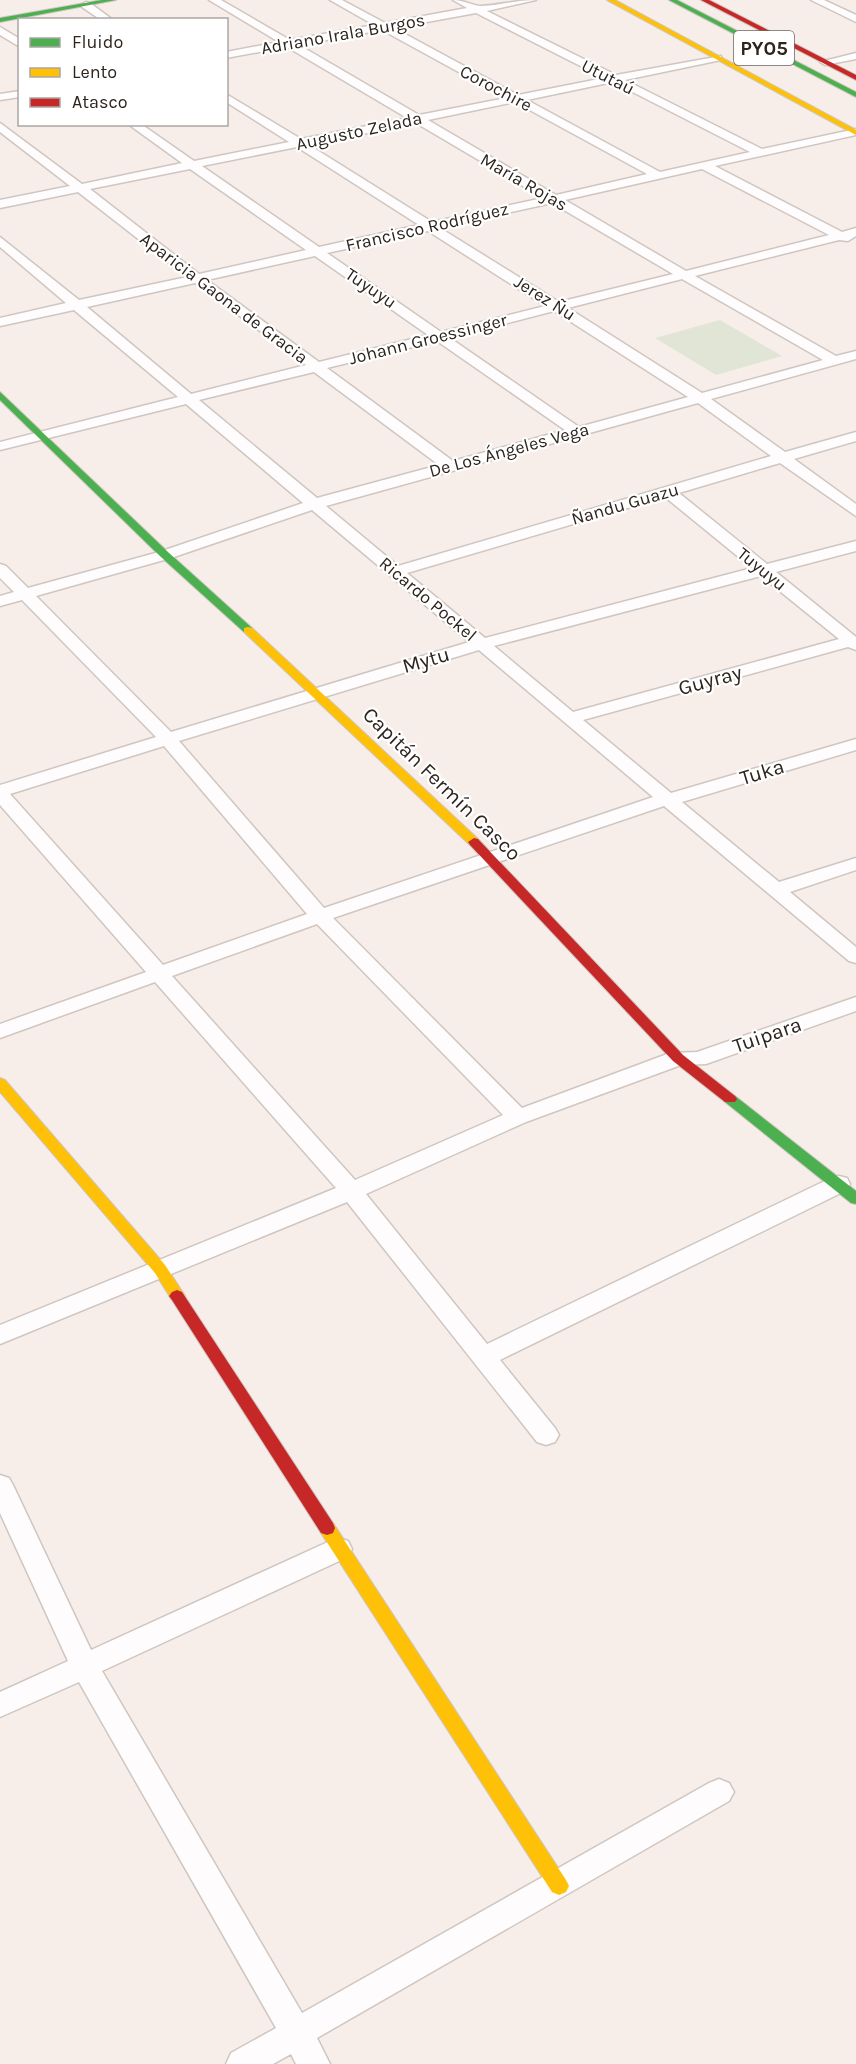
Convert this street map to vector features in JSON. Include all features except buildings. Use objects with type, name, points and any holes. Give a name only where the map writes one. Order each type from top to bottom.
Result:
[{"type":"main road","points":[[0,20],[113,0]]},
{"type":"main road","points":[[610,0],[855,132]]},
{"type":"main road","name":"PY05","points":[[672,0],[856,95]]},
{"type":"main road","points":[[704,0],[856,78]]},
{"type":"main road","name":"Capitán Fermín Casco","points":[[0,395],[44,435],[165,555],[317,692],[491,858],[678,1058],[848,1192]]},
{"type":"main road","points":[[0,1083],[160,1269],[339,1549],[560,1886]]},
{"type":"street","name":"María Rojas","points":[[214,0],[553,199],[836,361]]},
{"type":"street","name":"Corochire","points":[[335,0],[657,175]]},
{"type":"street","name":"Ututaú","points":[[458,0],[759,152]]},
{"type":"street","name":"Adriano Irala Burgos","points":[[228,55],[531,0]]},
{"type":"street","points":[[816,0],[856,19]]},
{"type":"street","points":[[86,5],[105,18]]},
{"type":"street","points":[[0,30],[18,43]]},
{"type":"street","points":[[825,62],[856,56]]},
{"type":"street","name":"Augusto Zelada","points":[[0,204],[717,58]]},
{"type":"street","points":[[0,97],[18,94]]},
{"type":"street","name":"Jerez Ñu","points":[[228,98],[699,398],[856,511]]},
{"type":"street","name":"Aparicia Gaona de Gracia","points":[[0,126],[198,279],[450,466]]},
{"type":"street","name":"Tuyuyu","points":[[136,126],[317,252],[442,335],[578,432]]},
{"type":"street","name":"Francisco Rodríguez","points":[[0,322],[77,307],[855,132]]},
{"type":"street","points":[[704,165],[856,245]]},
{"type":"street","name":"Johann Groessinger","points":[[0,446],[856,232]]},
{"type":"street","name":"Ricardo Pockel","points":[[0,241],[186,399],[856,957]]},
{"type":"street","name":"De Los Ángeles Vega","points":[[0,601],[165,555],[314,504],[856,355]]},
{"type":"street","name":"Ñandu Guazu","points":[[395,572],[856,436]]},
{"type":"street","name":"Tuyuyu","points":[[668,492],[854,643]]},
{"type":"street","name":"Mytu","points":[[0,793],[167,738],[481,644],[856,546]]},
{"type":"street","points":[[0,569],[167,738],[320,916],[519,1117]]},
{"type":"street","name":"Guyray","points":[[570,718],[854,643]]},
{"type":"street","name":"Tuka","points":[[0,1031],[320,916],[491,858],[667,799],[856,744]]},
{"type":"street","points":[[0,793],[351,1191],[546,1434]]},
{"type":"street","points":[[775,890],[856,864]]},
{"type":"street","name":"Tuipara","points":[[0,1335],[351,1191],[519,1117],[665,1065],[678,1058],[698,1059],[856,1004]]},
{"type":"street","points":[[483,1357],[848,1192]]},
{"type":"street","points":[[0,1485],[84,1665],[314,2064]]},
{"type":"street","points":[[0,1704],[339,1549]]},
{"type":"street","points":[[242,2064],[560,1886],[719,1792]]},
{"type":"green space","points":[[720,320],[782,356],[716,375],[655,338]]},
{"type":"traffic: fast","points":[[0,20],[113,0]]},
{"type":"traffic: fast","points":[[672,0],[856,95]]},
{"type":"traffic: fast","points":[[0,395],[165,555],[248,630]]},
{"type":"traffic: fast","points":[[730,1099],[856,1199]]},
{"type":"traffic: slow","points":[[610,0],[856,133]]},
{"type":"traffic: slow","points":[[248,630],[474,842]]},
{"type":"traffic: slow","points":[[0,1083],[160,1269],[177,1296]]},
{"type":"traffic: slow","points":[[327,1528],[559,1886]]},
{"type":"traffic: jam","points":[[704,0],[856,78]]},
{"type":"traffic: jam","points":[[474,842],[678,1058],[730,1099]]},
{"type":"traffic: jam","points":[[177,1296],[327,1528]]}]
